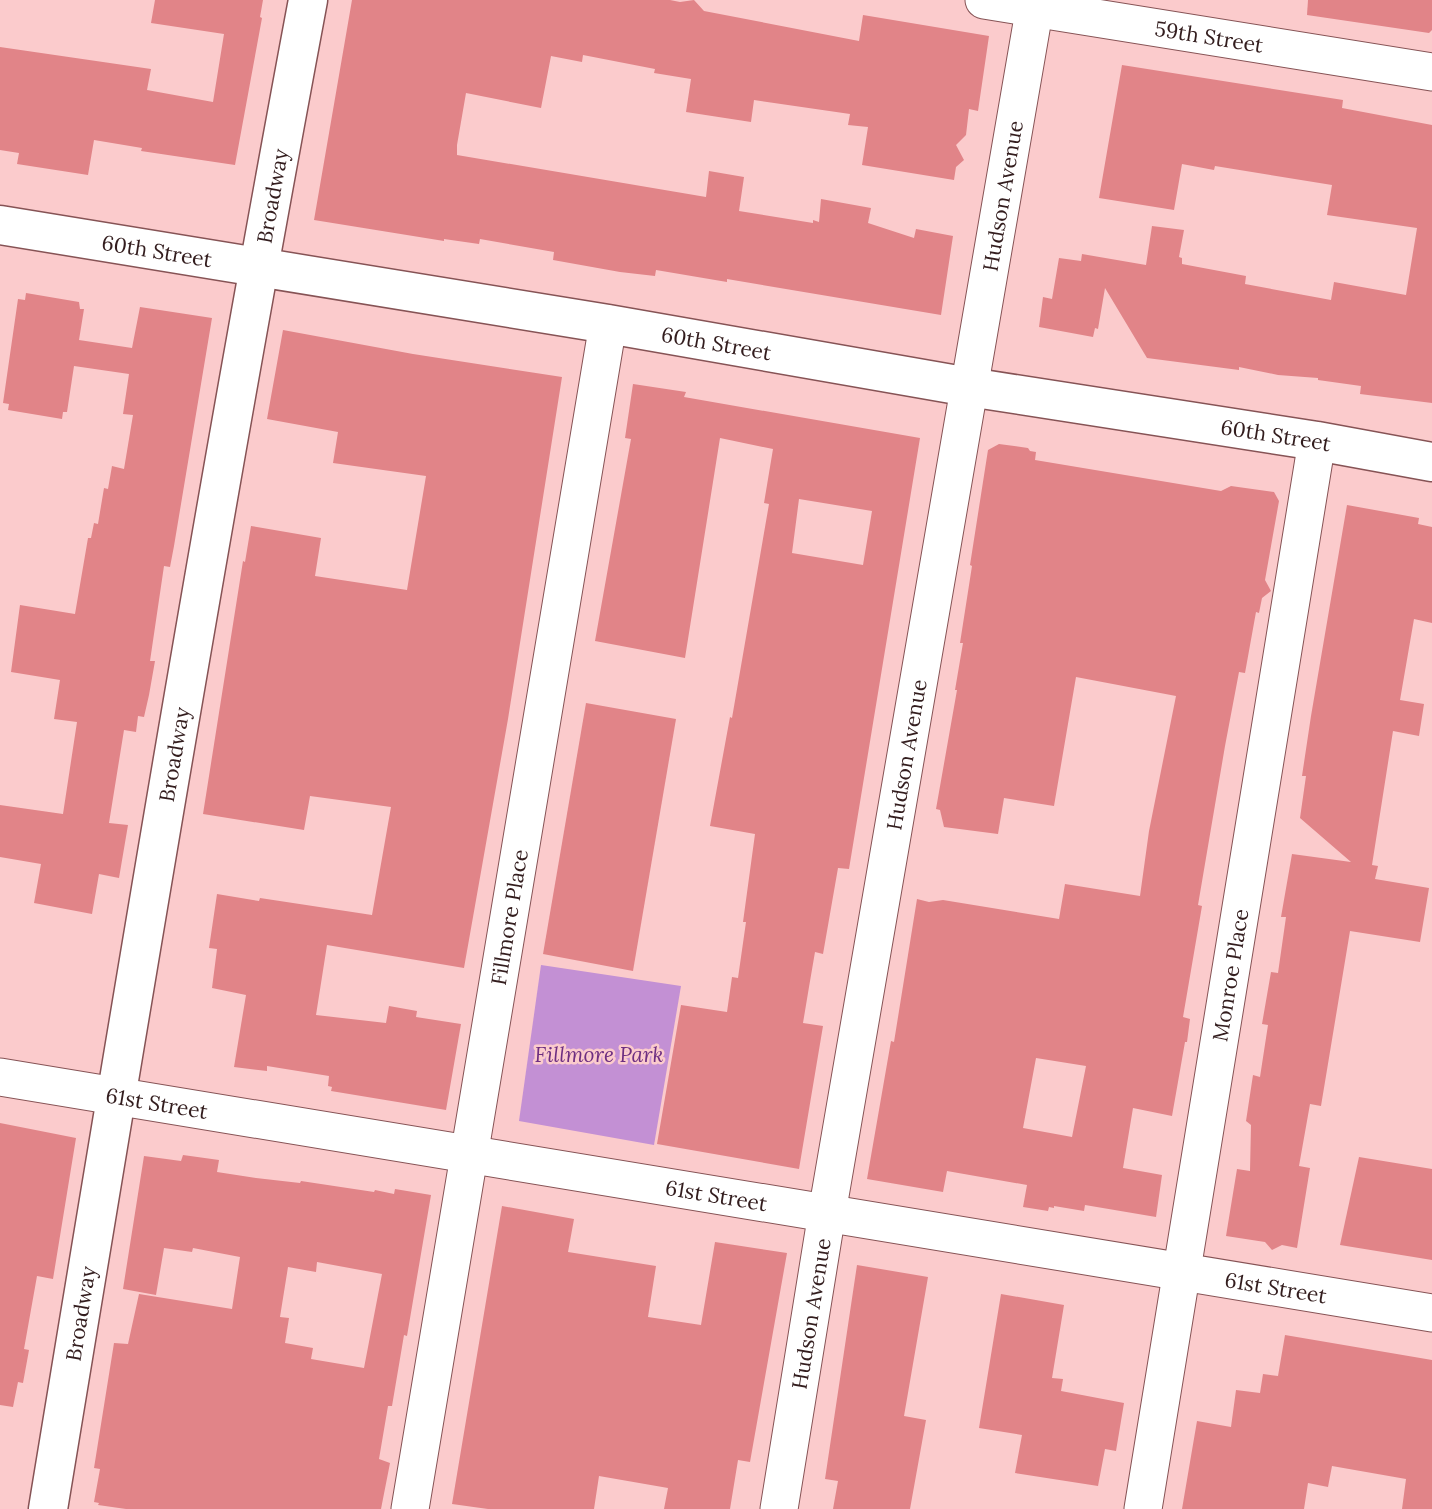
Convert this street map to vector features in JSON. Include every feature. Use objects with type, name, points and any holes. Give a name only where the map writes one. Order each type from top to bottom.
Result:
[{"type":"street","name":"Broadway","points":[[48,1509],[175,736],[308,0]]},
{"type":"street","name":"59th Street","points":[[984,0],[1035,4],[1432,72]]},
{"type":"street","name":"Hudson Avenue","points":[[779,1509],[827,1213],[1035,4]]},
{"type":"street","name":"60th Street","points":[[0,225],[608,324],[969,387],[1317,440],[1432,462]]},
{"type":"street","name":"Fillmore Place","points":[[410,1509],[608,324]]},
{"type":"street","name":"Monroe Place","points":[[1143,1509],[1317,440]]},
{"type":"street","name":"61st Street","points":[[0,1077],[1432,1313]]},
{"type":"green space","name":"Fillmore Park","points":[[541,965],[681,986],[654,1145],[519,1121]]},
{"type":"building","points":[[155,0],[263,0],[235,165],[141,151],[142,148],[94,140],[88,175],[17,164],[19,153],[0,150],[0,47],[151,69],[147,90],[213,102],[224,34],[151,23]]},
{"type":"building","points":[[352,0],[694,0],[704,11],[859,41],[863,15],[989,36],[978,111],[969,109],[966,135],[956,145],[964,160],[956,167],[954,180],[862,165],[868,127],[848,125],[850,114],[754,100],[751,122],[686,112],[691,79],[654,73],[655,69],[583,55],[582,62],[551,56],[541,108],[466,93],[457,145],[457,155],[706,197],[709,171],[744,177],[739,211],[813,223],[813,220],[819,222],[821,199],[871,208],[868,223],[914,238],[916,229],[953,236],[941,315],[727,279],[727,282],[656,270],[655,276],[620,272],[553,260],[554,252],[480,239],[479,244],[444,241],[314,220]]},
{"type":"building","points":[[1308,0],[1432,0],[1432,30],[1429,33],[1307,15]]},
{"type":"building","points":[[1122,65],[1343,100],[1342,108],[1432,125],[1432,403],[1360,394],[1361,386],[1318,378],[1147,358],[1105,288],[1098,329],[1095,328],[1093,337],[1039,327],[1043,297],[1052,299],[1059,258],[1081,261],[1082,254],[1146,265],[1152,226],[1184,230],[1179,257],[1182,258],[1182,264],[1246,276],[1245,284],[1331,300],[1334,282],[1406,295],[1417,228],[1327,215],[1332,185],[1215,166],[1214,170],[1182,164],[1174,210],[1099,198]]},
{"type":"building","points":[[26,293],[79,302],[80,309],[84,309],[79,340],[132,348],[140,307],[212,318],[170,567],[164,566],[150,661],[155,661],[149,695],[144,717],[138,716],[136,732],[124,730],[109,823],[128,825],[119,878],[99,874],[92,914],[34,903],[41,864],[0,857],[0,805],[63,814],[77,722],[54,719],[60,680],[11,672],[20,605],[75,614],[88,538],[91,538],[94,523],[98,524],[104,488],[108,489],[112,466],[124,469],[133,415],[123,414],[129,374],[74,366],[67,412],[63,412],[62,419],[8,410],[9,404],[3,403],[18,299],[25,300]]},
{"type":"building","points":[[283,330],[562,377],[508,719],[464,968],[327,945],[316,1015],[386,1023],[389,1006],[417,1011],[416,1017],[461,1024],[446,1110],[331,1091],[332,1087],[328,1086],[329,1076],[267,1066],[267,1071],[234,1067],[246,995],[212,988],[217,949],[209,948],[217,894],[372,915],[391,807],[310,796],[304,830],[203,814],[243,561],[245,562],[251,526],[321,538],[315,576],[407,590],[426,476],[333,463],[338,432],[267,419]]},
{"type":"building","points":[[633,384],[686,392],[684,397],[920,438],[849,869],[838,868],[823,954],[815,952],[803,1023],[823,1026],[799,1169],[657,1144],[681,1005],[727,1012],[732,977],[738,978],[755,834],[710,826],[730,717],[732,718],[769,504],[764,503],[773,449],[720,438],[685,658],[595,641],[631,439],[625,438]],"holes":[[[799,499],[872,511],[863,565],[792,553]]]},
{"type":"building","points":[[999,444],[1028,448],[1036,452],[1035,460],[1221,491],[1231,486],[1274,492],[1279,501],[1265,580],[1271,591],[1262,598],[1259,613],[1256,612],[1245,673],[1239,672],[1225,746],[1198,905],[1202,906],[1183,1017],[1190,1019],[1187,1042],[1172,1116],[1133,1108],[1123,1168],[1162,1175],[1156,1217],[1085,1205],[1084,1211],[1054,1206],[1049,1207],[1048,1211],[1023,1207],[1027,1185],[947,1171],[943,1192],[867,1179],[891,1041],[894,1042],[917,899],[929,902],[943,900],[1059,919],[1065,884],[1140,896],[1149,831],[1176,696],[1076,677],[1054,806],[1004,798],[998,834],[944,827],[940,810],[936,809],[957,690],[970,565],[988,450]],"holes":[[[1036,1058],[1086,1066],[1072,1137],[1023,1128]]]},
{"type":"building","points":[[1347,505],[1419,518],[1418,524],[1432,527],[1432,623],[1414,619],[1400,700],[1424,704],[1419,736],[1393,731],[1372,865],[1378,866],[1375,879],[1429,888],[1420,942],[1350,931],[1321,1106],[1310,1104],[1299,1166],[1310,1168],[1297,1248],[1282,1245],[1272,1250],[1265,1242],[1226,1236],[1237,1169],[1250,1171],[1251,1125],[1246,1121],[1253,1075],[1260,1077],[1268,1025],[1262,1024],[1271,972],[1278,973],[1286,917],[1281,917],[1292,854],[1351,862],[1300,818],[1306,776],[1302,776],[1311,716]]},
{"type":"building","points":[[586,703],[676,719],[633,971],[543,954]]},
{"type":"building","points":[[0,1123],[76,1138],[53,1279],[37,1276],[24,1349],[29,1350],[23,1383],[18,1382],[13,1407],[0,1405]]},
{"type":"building","points":[[183,1155],[219,1160],[217,1172],[256,1178],[301,1181],[394,1194],[395,1189],[431,1195],[407,1336],[404,1335],[392,1406],[388,1406],[379,1459],[390,1463],[381,1509],[126,1509],[94,1502],[100,1469],[94,1468],[114,1343],[128,1344],[139,1294],[232,1309],[240,1257],[193,1248],[192,1252],[164,1248],[156,1295],[123,1289],[144,1156],[181,1161]],"holes":[[[317,1262],[382,1274],[364,1368],[311,1359],[313,1348],[285,1343],[289,1318],[280,1317],[288,1267],[316,1272]]]},
{"type":"building","points":[[1359,1157],[1432,1169],[1432,1260],[1340,1245]]},
{"type":"building","points":[[502,1206],[574,1219],[568,1252],[656,1266],[648,1317],[701,1325],[715,1242],[787,1253],[750,1462],[738,1460],[730,1509],[664,1509],[668,1488],[599,1476],[594,1509],[488,1509],[452,1504]]},
{"type":"building","points":[[857,1265],[928,1277],[904,1416],[926,1420],[910,1509],[833,1509],[838,1481],[825,1479]]},
{"type":"building","points":[[1001,1294],[1064,1305],[1052,1378],[1063,1379],[1061,1391],[1124,1403],[1116,1451],[1105,1449],[1098,1486],[1015,1473],[1022,1435],[979,1428]]},
{"type":"building","points":[[1285,1335],[1432,1360],[1432,1509],[1402,1509],[1406,1479],[1332,1466],[1328,1487],[1308,1483],[1304,1509],[1182,1509],[1197,1421],[1231,1427],[1236,1390],[1260,1393],[1263,1374],[1278,1376]]}]
